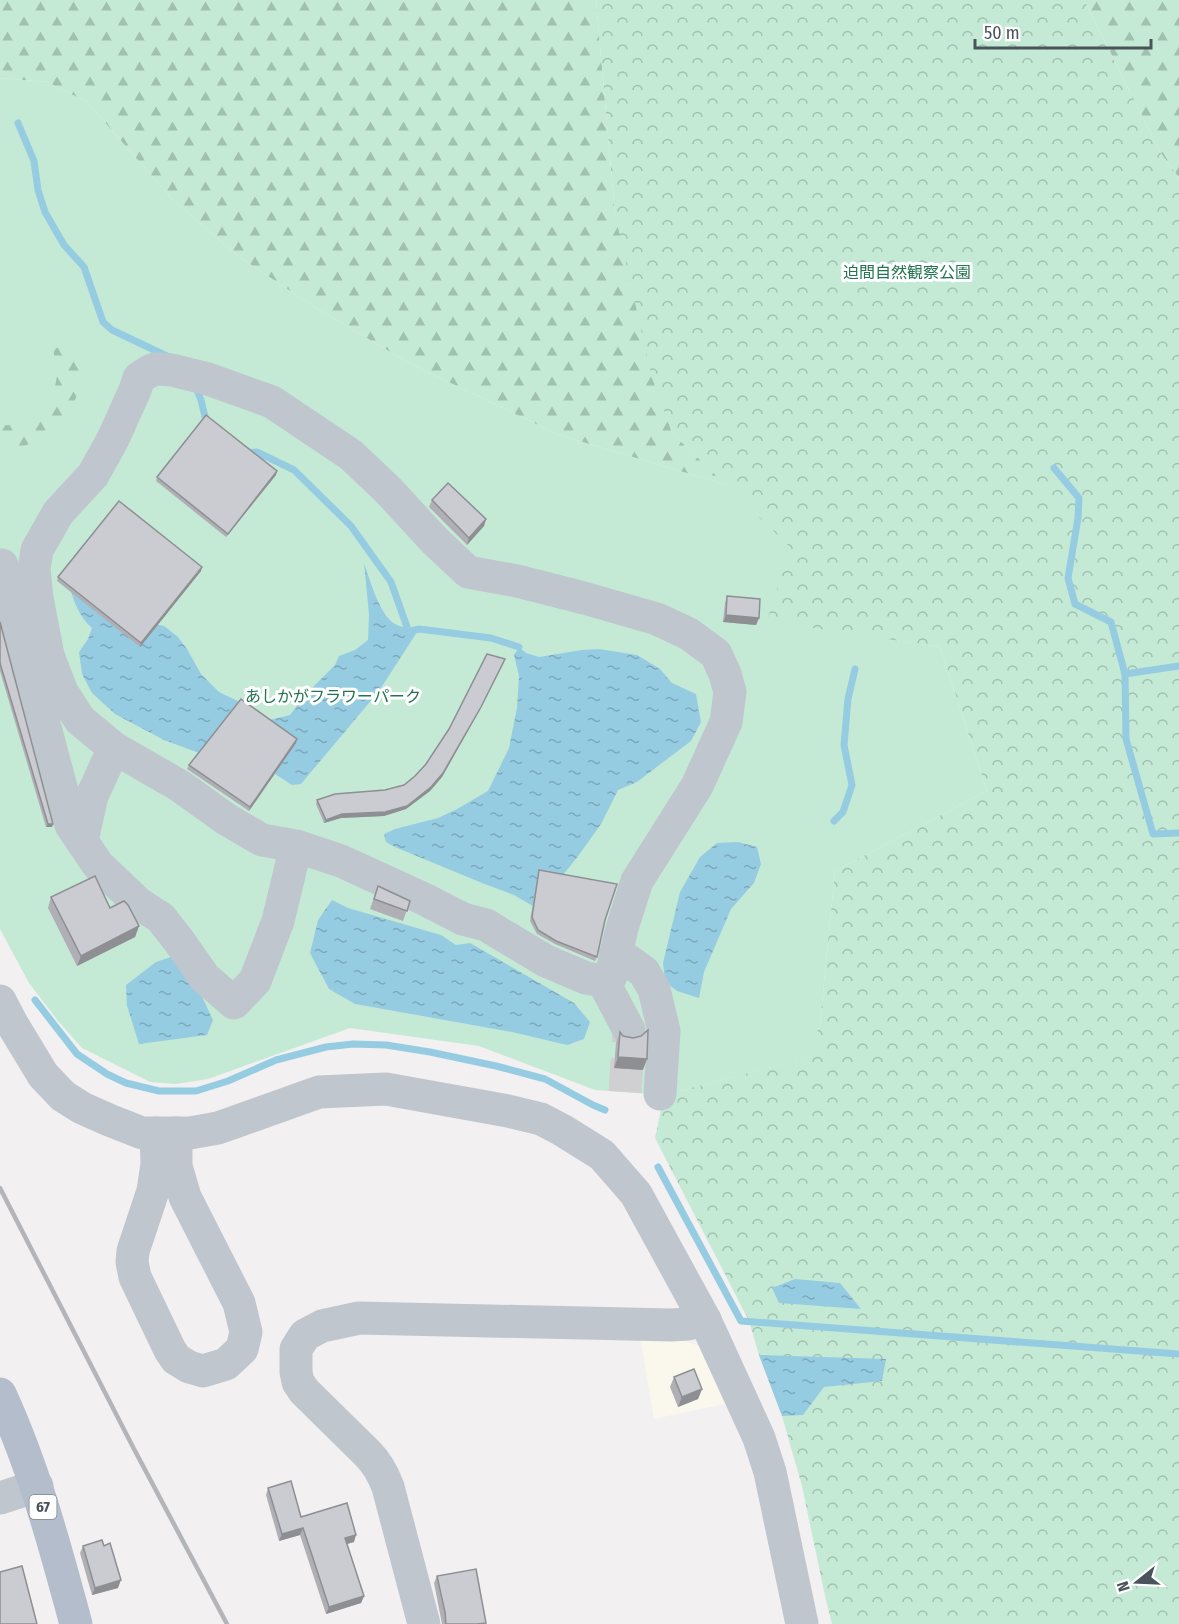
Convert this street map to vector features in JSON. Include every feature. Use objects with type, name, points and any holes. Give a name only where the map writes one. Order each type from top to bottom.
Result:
[{"type":"main road","name":"67","points":[[0,1394],[37,1486],[75,1624]]},
{"type":"street","points":[[629,1030],[610,966],[637,881],[697,786],[726,722],[730,692],[716,654],[689,634],[657,619],[584,598],[468,572],[351,455],[272,402],[208,379],[172,370],[155,369],[139,378],[113,439],[93,476],[58,513],[38,550],[34,569],[48,655],[62,692],[80,720],[114,748],[180,786],[226,819],[262,840],[296,846],[341,861],[463,919],[486,925],[546,961],[586,978],[610,966],[645,972],[654,989],[664,1031],[660,1094]]},
{"type":"street","points":[[34,569],[17,569],[1,565],[70,825],[98,865],[138,903],[161,918],[205,978],[234,1004],[255,981],[278,921],[296,846]]},
{"type":"street","points":[[82,840],[93,796],[114,748]]},
{"type":"street","points":[[0,1001],[43,1075],[63,1096],[82,1108],[142,1132],[189,1133],[218,1128],[319,1092],[386,1089],[540,1119],[602,1155],[636,1194],[705,1320],[759,1438],[770,1472],[802,1624]]},
{"type":"street","points":[[166,1133],[185,1197],[239,1303],[246,1332],[242,1349],[226,1364],[203,1371],[189,1367],[177,1359],[170,1350],[135,1277],[132,1262],[135,1243],[153,1191],[157,1164],[166,1133]]},
{"type":"street","points":[[424,1624],[388,1487],[382,1473],[376,1463],[312,1400],[298,1382],[296,1349],[305,1335],[322,1326],[359,1318],[671,1325],[705,1320]]},
{"type":"street","points":[[0,1498],[37,1486]]},
{"type":"shaded area","points":[[640,1337],[682,1340],[699,1346],[729,1403],[654,1419]]},
{"type":"green space","points":[[0,0],[596,0],[615,214],[672,433],[727,485],[559,435],[409,363],[313,306],[238,256],[172,199],[87,102],[47,82],[0,78]]},
{"type":"green space","name":"迫間自然観察公園","points":[[596,0],[1084,0],[1160,152],[1179,178],[1179,1624],[832,1624],[802,1486],[782,1416],[749,1321],[655,1138],[664,1095],[810,1057],[820,1023],[835,871],[987,791],[940,647],[767,621],[790,547],[672,433],[652,378],[615,214]]},
{"type":"green space","points":[[1084,0],[1179,0],[1179,178],[1160,152]]},
{"type":"green space","name":"あしかがフラワーパーク","points":[[0,78],[47,82],[87,102],[172,199],[238,256],[313,306],[409,363],[559,435],[727,485],[772,529],[927,621],[774,621],[940,647],[987,791],[835,871],[820,1023],[811,1057],[664,1095],[595,1090],[479,1046],[350,1028],[208,1079],[176,1084],[150,1082],[82,1048],[58,1021],[29,983],[0,929]]},
{"type":"green space","points":[[64,346],[78,348],[81,369],[79,389],[68,413],[50,433],[39,440],[14,448],[0,448],[0,425],[10,425],[28,419],[43,408],[49,400],[57,378],[53,349]]},
{"type":"water","points":[[364,563],[376,596],[389,619],[400,626],[419,629],[379,691],[301,784],[292,785],[275,774],[288,754],[199,753],[164,740],[115,714],[92,693],[82,674],[79,652],[92,628],[77,608],[65,568],[75,577],[149,623],[164,626],[178,637],[201,674],[219,692],[240,702],[266,721],[290,715],[307,693],[335,665],[339,656],[355,650],[368,640],[369,614]]},
{"type":"water","points":[[519,647],[526,653],[539,657],[599,649],[637,655],[660,669],[672,683],[696,694],[701,722],[691,741],[637,782],[618,790],[601,824],[547,895],[543,912],[514,895],[395,847],[386,842],[384,834],[438,818],[488,791],[509,748],[517,708],[519,676],[514,655]]},
{"type":"water","points":[[738,842],[757,847],[761,864],[754,883],[731,909],[704,972],[699,998],[677,991],[665,982],[663,963],[680,892],[700,857],[717,843]]},
{"type":"water","points":[[332,900],[348,908],[441,935],[456,945],[470,943],[574,1003],[590,1022],[584,1039],[567,1045],[512,1032],[355,1004],[329,989],[310,953],[318,920]]},
{"type":"water","points":[[171,957],[198,988],[213,1020],[207,1035],[139,1044],[127,1006],[126,985],[156,962]]},
{"type":"water","points":[[795,1279],[840,1283],[861,1309],[779,1303],[772,1288]]},
{"type":"water","points":[[759,1355],[886,1359],[882,1381],[824,1387],[803,1415],[782,1416]]},
{"type":"building","points":[[206,415],[277,471],[228,534],[157,477]]},
{"type":"building","points":[[448,483],[486,519],[469,538],[432,500]]},
{"type":"building","points":[[119,501],[202,567],[141,643],[58,577]]},
{"type":"building","points":[[727,596],[760,599],[759,618],[726,615]]},
{"type":"building","points":[[0,622],[53,824],[48,824],[0,663]]},
{"type":"building","points":[[487,654],[505,659],[481,707],[443,773],[431,787],[407,806],[385,812],[342,814],[326,820],[317,800],[335,794],[385,790],[404,785],[415,776],[426,764],[449,729]]},
{"type":"building","points":[[241,699],[297,739],[250,807],[189,765]]},
{"type":"building","points":[[539,870],[617,884],[605,920],[597,957],[556,941],[538,930],[532,917]]},
{"type":"building","points":[[95,876],[110,908],[124,901],[139,926],[81,956],[51,897]]},
{"type":"building","points":[[378,886],[410,901],[407,911],[374,899]]},
{"type":"building","points":[[648,1030],[647,1059],[618,1057],[620,1032],[623,1036],[633,1038],[641,1036]]},
{"type":"building","points":[[694,1369],[702,1389],[682,1397],[674,1377]]},
{"type":"building","points":[[291,1481],[301,1517],[347,1503],[356,1535],[345,1538],[364,1596],[329,1607],[303,1528],[282,1534],[268,1488]]},
{"type":"building","points":[[102,1540],[104,1546],[110,1543],[121,1580],[95,1588],[83,1546]]},
{"type":"building","points":[[22,1566],[37,1624],[0,1624],[0,1572]]},
{"type":"building","points":[[476,1569],[486,1623],[446,1624],[437,1576]]},
{"type":"waterway","points":[[18,123],[34,161],[38,190],[45,212],[64,245],[84,267],[103,322],[112,330],[169,357]]},
{"type":"waterway","points":[[196,387],[207,425]]},
{"type":"waterway","points":[[246,453],[257,452],[294,470],[351,526],[391,582],[407,627]]},
{"type":"waterway","points":[[1054,468],[1079,498],[1068,578],[1075,604],[1111,622],[1125,674],[1126,739],[1153,834],[1179,833]]},
{"type":"waterway","points":[[411,631],[419,629],[491,638],[519,647]]},
{"type":"waterway","points":[[1125,674],[1179,666]]},
{"type":"waterway","points":[[834,821],[843,812],[852,785],[844,745],[848,699],[855,669]]},
{"type":"waterway","points":[[35,1000],[77,1054],[107,1074],[126,1083],[159,1091],[196,1091],[228,1081],[276,1060],[326,1047],[353,1044],[386,1045],[496,1066],[545,1079],[605,1110]]},
{"type":"waterway","points":[[658,1167],[741,1321],[1179,1354]]},
{"type":"tunnel","points":[[625,1092],[629,1030]]},
{"type":"railway","points":[[0,1188],[227,1624]]}]
